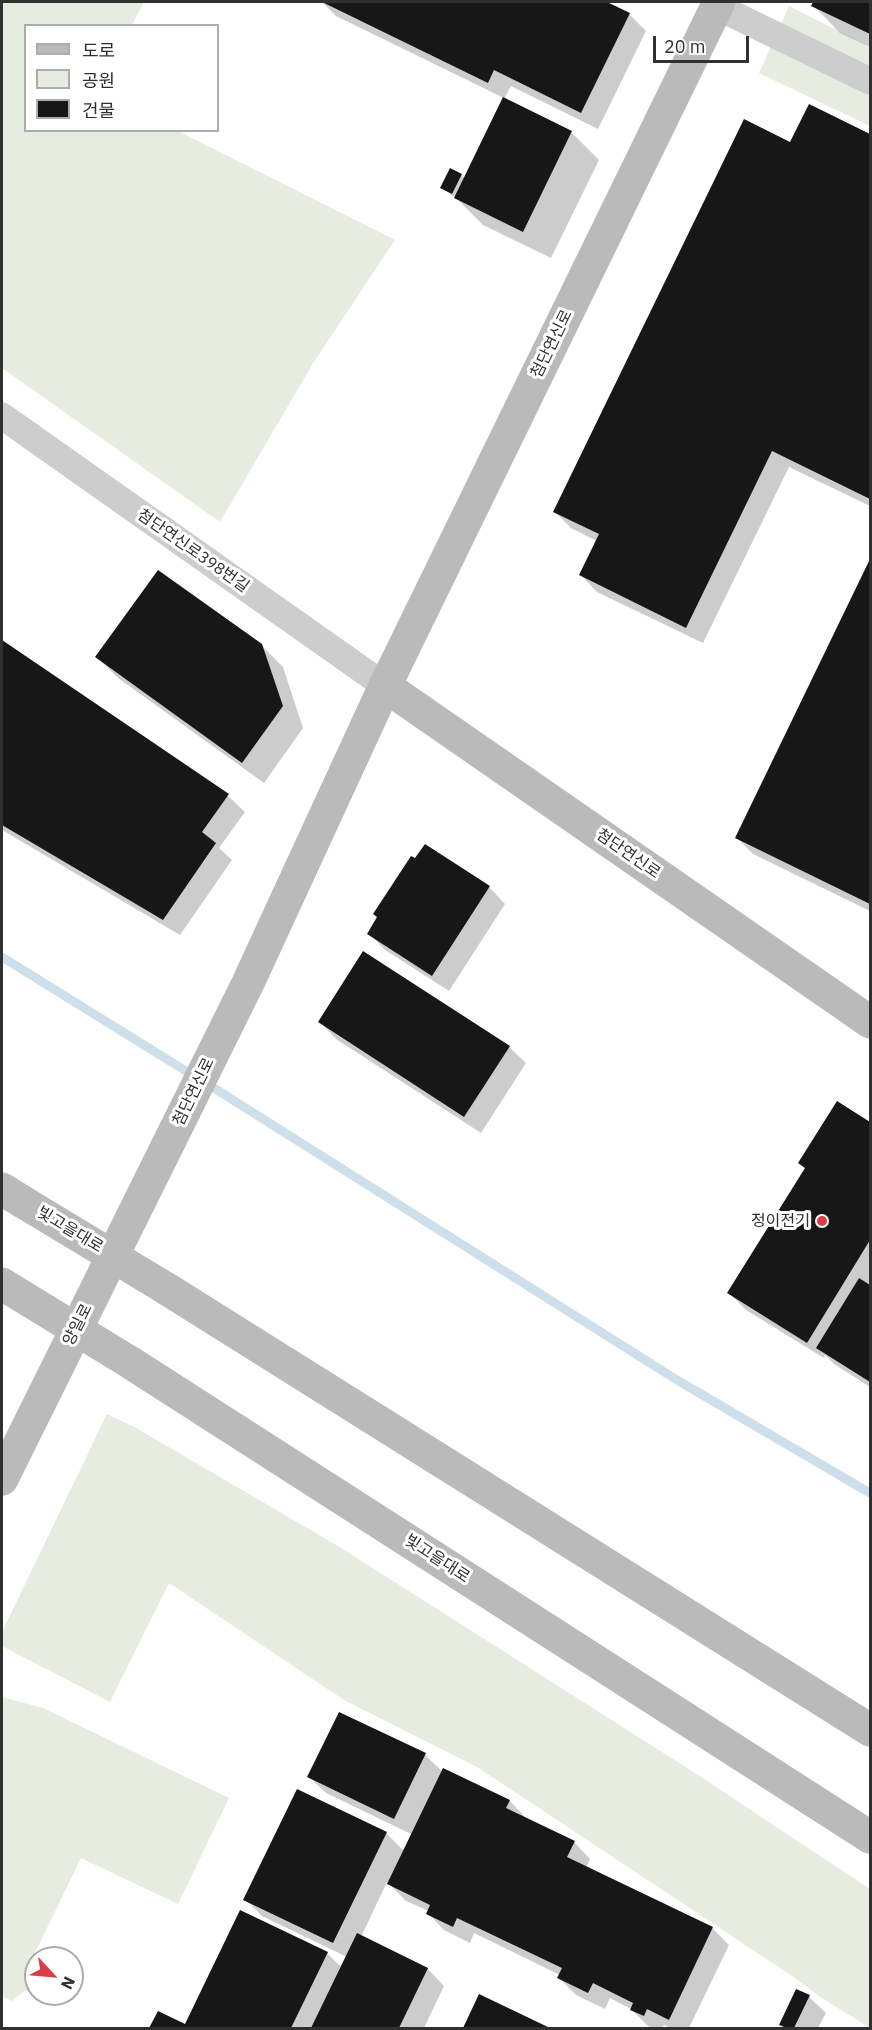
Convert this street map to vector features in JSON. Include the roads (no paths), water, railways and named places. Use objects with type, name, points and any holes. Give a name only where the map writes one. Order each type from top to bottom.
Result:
[{"type":"main road","name":"첨단연신로","points":[[155,1172],[248,983],[385,686],[717,4]]},
{"type":"main road","name":"첨단연신로","points":[[385,686],[870,1022]]},
{"type":"main road","name":"양일로","points":[[2,1479],[155,1172]]},
{"type":"main road","name":"빛고을대로","points":[[12,1195],[870,1730]]},
{"type":"main road","name":"빛고을대로","points":[[2,1284],[131,1363],[870,1837]]},
{"type":"street","points":[[717,4],[870,81]]},
{"type":"street","name":"첨단연신로398번길","points":[[2,416],[385,686]]},
{"type":"waterway","points":[[2,957],[194,1076]]},
{"type":"waterway","points":[[206,1083],[677,1380],[870,1493]]},
{"type":"place","name":"정이전기","points":[[822,1221]]}]
